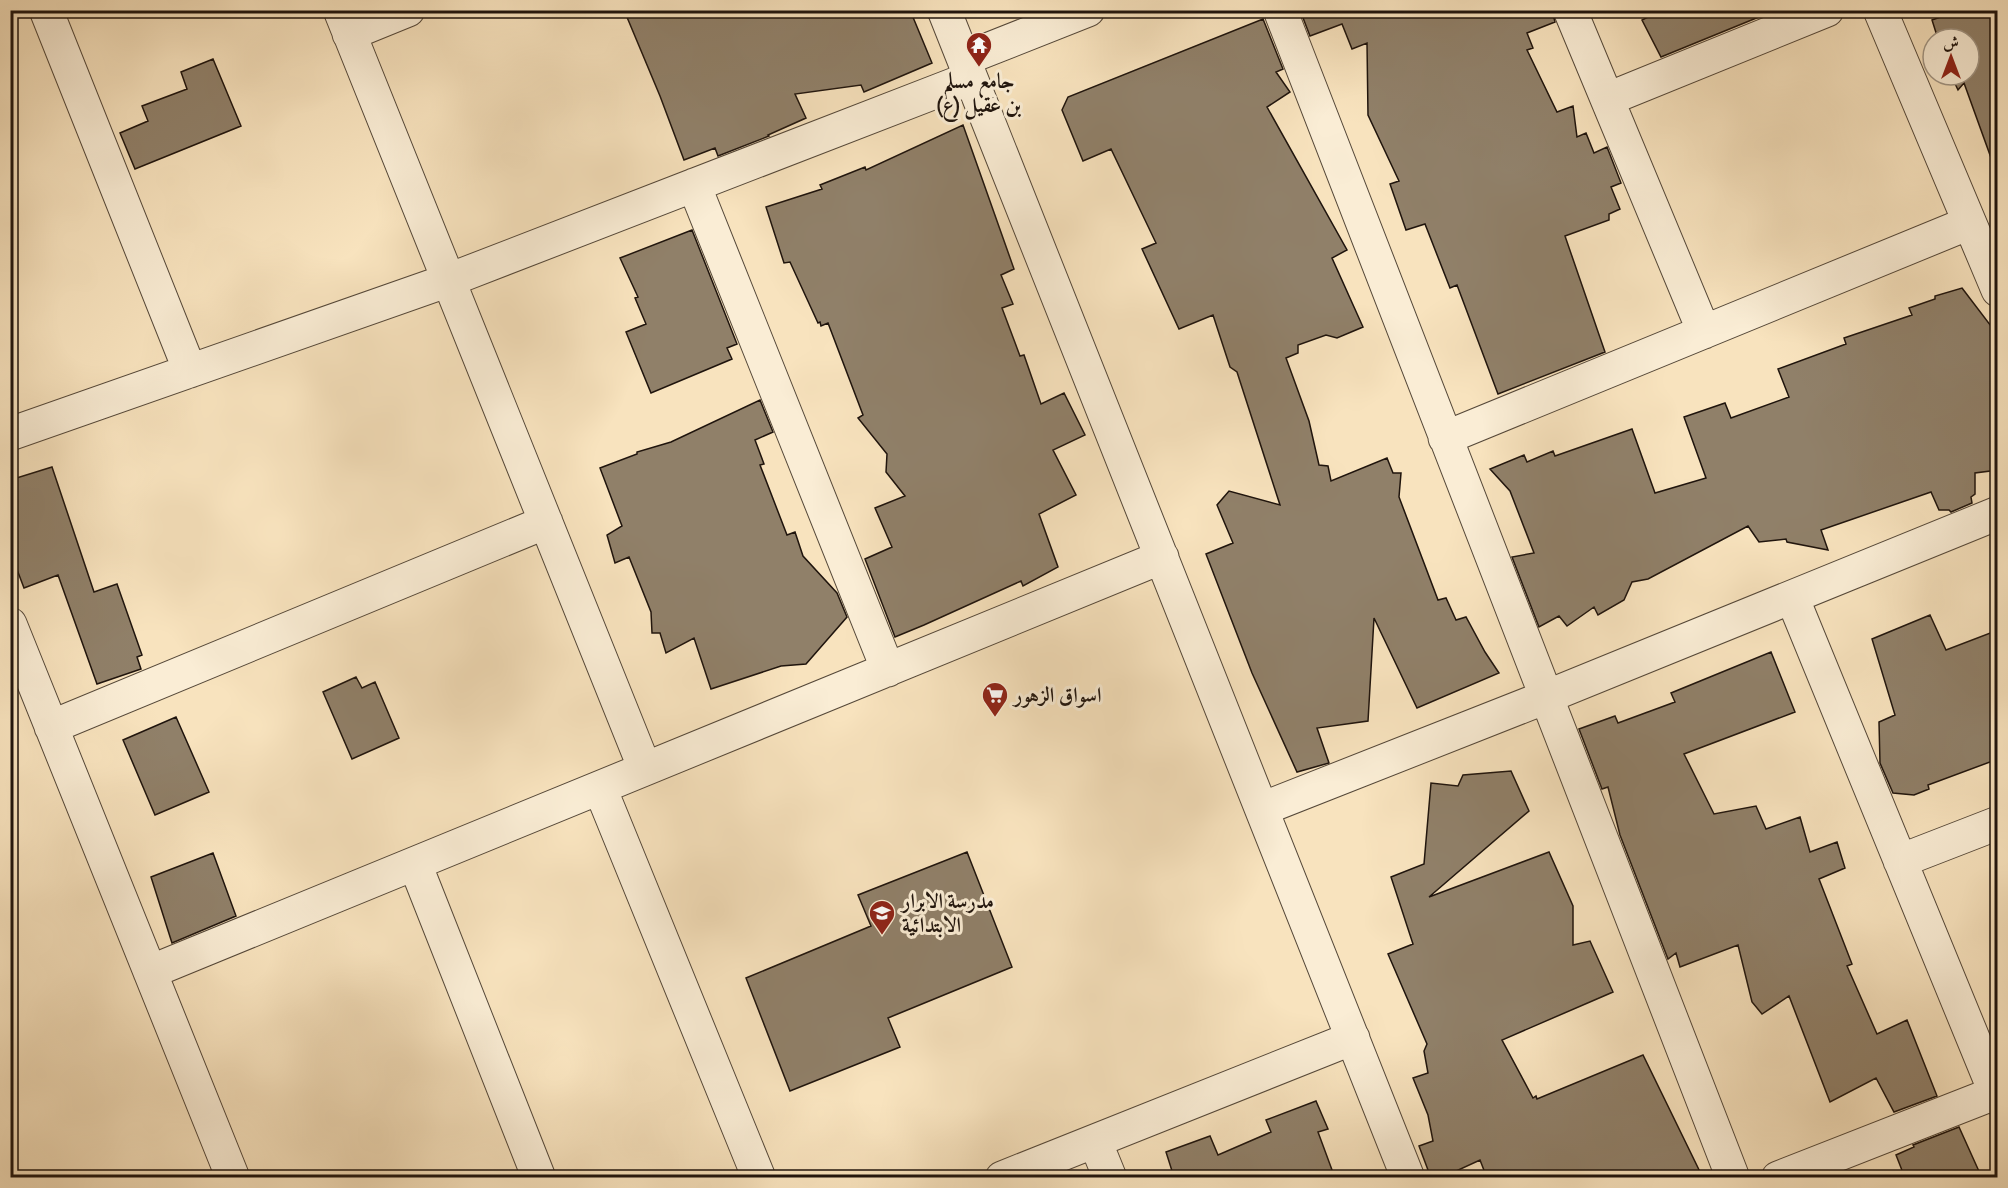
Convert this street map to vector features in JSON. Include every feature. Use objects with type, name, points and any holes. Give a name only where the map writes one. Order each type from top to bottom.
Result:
[{"type":"street","points":[[46,10],[190,371]]},
{"type":"street","points":[[408,10],[344,22],[645,769]]},
{"type":"street","points":[[944,10],[1408,1178]]},
{"type":"street","points":[[10,434],[449,280],[694,185],[968,68],[1088,10]]},
{"type":"street","points":[[1280,10],[1732,1178]]},
{"type":"street","points":[[1570,10],[1704,332]]},
{"type":"street","points":[[1608,99],[1827,10]]},
{"type":"street","points":[[1880,10],[1998,290]]},
{"type":"street","points":[[694,185],[888,670]]},
{"type":"street","points":[[1445,438],[1969,223]]},
{"type":"street","points":[[1262,809],[1546,697],[1998,513]]},
{"type":"street","points":[[51,727],[546,522]]},
{"type":"street","points":[[150,972],[1162,557]]},
{"type":"street","points":[[1778,1178],[1996,1096],[1792,597]]},
{"type":"street","points":[[10,624],[233,1178]]},
{"type":"street","points":[[600,788],[759,1178]]},
{"type":"street","points":[[1900,861],[1998,823]]},
{"type":"street","points":[[415,864],[539,1178]]},
{"type":"street","points":[[1002,1178],[1353,1038]]},
{"type":"street","points":[[1095,1141],[1110,1178]]},
{"type":"building","points":[[624,10],[910,10],[932,63],[864,92],[861,85],[795,94],[806,118],[769,136],[718,156],[715,148],[684,160]]},
{"type":"building","points":[[1300,10],[1552,10],[1555,22],[1527,33],[1533,48],[1527,50],[1557,112],[1573,106],[1577,137],[1586,133],[1594,153],[1607,147],[1621,183],[1611,187],[1620,209],[1609,214],[1609,220],[1565,236],[1605,352],[1498,394],[1457,285],[1450,288],[1425,224],[1406,230],[1390,184],[1399,181],[1368,115],[1367,43],[1352,49],[1342,24],[1310,36]]},
{"type":"building","points":[[1662,10],[1776,10],[1661,57],[1642,20]]},
{"type":"building","points":[[1960,10],[1998,10],[1998,165],[1994,166],[1965,87],[1981,87],[1981,27],[1934,27],[1932,20]]},
{"type":"building","points":[[1263,19],[1283,69],[1276,72],[1290,92],[1267,107],[1347,250],[1332,258],[1363,327],[1337,338],[1326,335],[1298,345],[1298,353],[1286,358],[1309,421],[1319,465],[1328,466],[1331,481],[1387,458],[1393,473],[1401,473],[1399,497],[1438,600],[1446,598],[1456,620],[1466,617],[1499,673],[1417,708],[1374,618],[1368,721],[1317,728],[1329,763],[1297,772],[1252,673],[1206,554],[1233,543],[1217,505],[1229,491],[1280,505],[1237,372],[1230,367],[1213,315],[1179,329],[1142,249],[1156,243],[1111,149],[1083,161],[1062,110],[1068,97]]},
{"type":"building","points":[[213,59],[241,126],[135,169],[120,133],[148,121],[142,106],[187,89],[181,72]]},
{"type":"building","points":[[963,125],[1014,269],[1001,275],[1013,304],[1002,308],[1020,356],[1024,355],[1041,404],[1064,393],[1085,435],[1053,450],[1076,495],[1039,514],[1058,567],[1023,586],[1021,581],[895,637],[865,559],[892,547],[875,508],[905,496],[886,472],[887,454],[858,418],[863,415],[828,323],[821,326],[820,322],[818,323],[790,262],[784,263],[766,207],[822,189],[820,185],[865,167],[866,170]]},
{"type":"building","points":[[692,230],[737,344],[727,348],[732,359],[651,393],[626,332],[646,324],[635,298],[638,297],[620,258]]},
{"type":"building","points":[[1962,288],[1991,326],[1998,345],[1998,470],[1975,473],[1975,494],[1971,497],[1972,503],[1951,512],[1939,510],[1931,492],[1821,530],[1828,550],[1787,542],[1786,539],[1759,542],[1748,526],[1648,579],[1632,582],[1624,600],[1598,615],[1594,607],[1567,626],[1559,616],[1539,627],[1512,557],[1534,553],[1510,491],[1490,469],[1524,455],[1527,462],[1553,451],[1555,456],[1632,429],[1655,493],[1706,478],[1684,417],[1725,403],[1731,418],[1789,397],[1778,369],[1846,344],[1844,338],[1912,315],[1909,308],[1935,299],[1935,296]]},
{"type":"building","points":[[760,400],[773,432],[755,440],[764,464],[760,465],[787,535],[795,532],[803,556],[837,593],[847,617],[806,664],[781,666],[711,689],[694,638],[666,653],[660,633],[652,633],[651,612],[629,557],[615,563],[607,535],[622,526],[600,468],[637,454],[637,452],[671,442]]},
{"type":"building","points":[[52,467],[94,592],[117,584],[142,655],[137,657],[141,669],[97,684],[58,575],[24,588],[10,551],[10,480]]},
{"type":"building","points":[[1930,615],[1946,650],[1998,630],[1998,759],[1928,785],[1929,789],[1914,795],[1893,793],[1880,763],[1879,722],[1895,715],[1872,639]]},
{"type":"building","points":[[1771,652],[1795,712],[1684,754],[1714,814],[1756,806],[1766,829],[1800,817],[1810,852],[1837,842],[1845,868],[1819,879],[1852,964],[1847,966],[1877,1034],[1907,1020],[1937,1096],[1894,1112],[1876,1078],[1830,1102],[1789,996],[1762,1014],[1752,1002],[1738,945],[1680,967],[1676,953],[1668,959],[1620,835],[1608,787],[1602,789],[1579,729],[1615,716],[1618,723],[1675,702],[1671,693]]},
{"type":"building","points":[[356,677],[362,688],[375,682],[399,738],[352,759],[323,692]]},
{"type":"building","points":[[176,717],[209,792],[155,815],[123,740]]},
{"type":"building","points":[[1511,771],[1529,811],[1429,897],[1549,852],[1573,906],[1573,945],[1590,941],[1613,992],[1502,1040],[1533,1098],[1536,1096],[1537,1099],[1643,1055],[1703,1178],[1487,1178],[1480,1160],[1441,1178],[1431,1178],[1419,1146],[1433,1141],[1428,1115],[1413,1078],[1428,1073],[1424,1051],[1427,1044],[1388,954],[1413,944],[1391,877],[1424,864],[1431,783],[1458,786],[1463,775]]},
{"type":"building","points":[[967,852],[1012,967],[888,1018],[900,1047],[790,1091],[746,978],[871,926],[858,895]]},
{"type":"building","points":[[213,853],[236,916],[172,943],[151,877]]},
{"type":"building","points":[[1316,1101],[1328,1129],[1318,1132],[1335,1178],[1164,1178],[1173,1174],[1166,1152],[1210,1136],[1218,1155],[1271,1132],[1266,1120]]},
{"type":"building","points":[[1959,1127],[1982,1178],[1905,1178],[1896,1155],[1914,1147],[1913,1145]]},
{"type":"place","name":"جامع مسلم بن عقيل (ع)","points":[[979,68]]},
{"type":"place","name":"اسواق الزهور","points":[[995,718]]},
{"type":"place","name":"مدرسة الابرار الابتدائية","points":[[882,936]]}]
